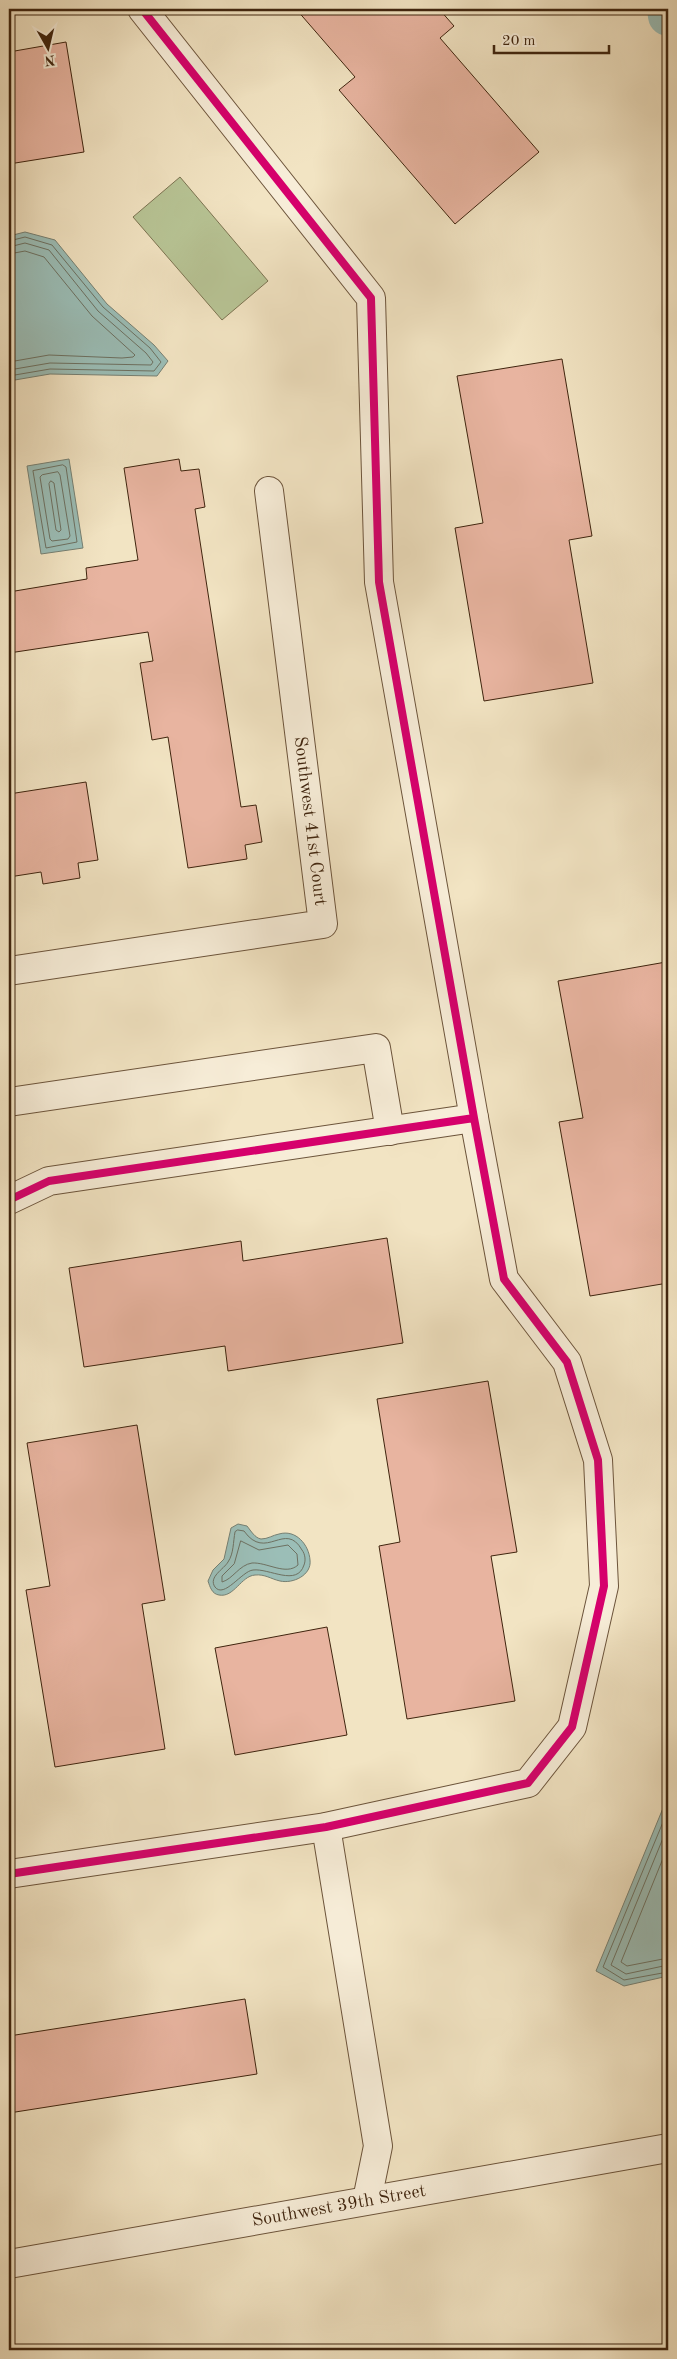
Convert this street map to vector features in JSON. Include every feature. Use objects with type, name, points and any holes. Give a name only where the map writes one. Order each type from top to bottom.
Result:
[{"type":"street","points":[[9,1874],[326,1827],[528,1783],[572,1727],[604,1586],[598,1460],[567,1362],[504,1279],[474,1118],[379,582],[371,298],[142,9]]},
{"type":"street","name":"Southwest 41st Court","points":[[9,971],[323,924],[269,491]]},
{"type":"street","points":[[9,1102],[376,1048],[390,1131]]},
{"type":"street","points":[[9,1200],[49,1181],[474,1118]]},
{"type":"street","points":[[326,1827],[378,2146],[367,2200]]},
{"type":"street","name":"Southwest 39th Street","points":[[9,2264],[668,2148]]},
{"type":"green space","points":[[180,177],[268,281],[222,320],[133,217]]},
{"type":"water","points":[[25,232],[55,240],[107,304],[154,345],[168,361],[157,376],[50,374],[9,381],[9,236]]},
{"type":"water","points":[[69,459],[83,548],[41,554],[27,466]]},
{"type":"water","points":[[238,1524],[247,1526],[255,1536],[261,1539],[285,1533],[296,1536],[304,1544],[309,1554],[310,1565],[308,1570],[296,1580],[285,1582],[265,1576],[250,1576],[229,1593],[219,1595],[215,1593],[208,1581],[213,1570],[224,1559],[231,1528]]},
{"type":"water","points":[[668,1796],[668,1976],[624,1986],[596,1971]]},
{"type":"building","points":[[296,9],[439,9],[454,26],[440,38],[539,152],[455,224],[339,90],[355,77]]},
{"type":"building","points":[[66,42],[84,152],[9,164],[9,52]]},
{"type":"building","points":[[562,359],[592,536],[569,540],[593,683],[484,701],[455,528],[483,523],[457,376]]},
{"type":"building","points":[[179,459],[181,471],[199,469],[205,507],[195,509],[241,807],[256,805],[262,842],[245,845],[247,859],[188,868],[168,737],[152,740],[140,663],[153,661],[148,632],[9,653],[9,592],[87,579],[86,568],[138,560],[124,468]]},
{"type":"building","points":[[86,782],[98,860],[78,863],[80,878],[43,884],[41,872],[9,877],[9,794]]},
{"type":"building","points":[[666,962],[668,976],[668,1283],[590,1296],[559,1122],[583,1118],[558,981]]},
{"type":"building","points":[[387,1238],[403,1343],[228,1371],[225,1346],[84,1367],[69,1268],[241,1241],[243,1261]]},
{"type":"building","points":[[488,1381],[517,1552],[491,1556],[515,1701],[407,1719],[379,1546],[400,1542],[377,1399]]},
{"type":"building","points":[[137,1425],[165,1600],[142,1604],[165,1749],[55,1767],[26,1590],[50,1586],[27,1443]]},
{"type":"building","points":[[327,1627],[347,1735],[235,1755],[215,1648]]},
{"type":"building","points":[[245,1999],[257,2074],[9,2113],[9,2036]]},
{"type":"waterway","points":[[667,9],[668,16]]},
{"type":"cycle path","points":[[142,9],[371,298],[379,582],[474,1118]]},
{"type":"cycle path","points":[[9,1200],[49,1181],[474,1118],[504,1279],[567,1362],[598,1460],[604,1586],[572,1727],[528,1783],[326,1827],[9,1874]]}]
